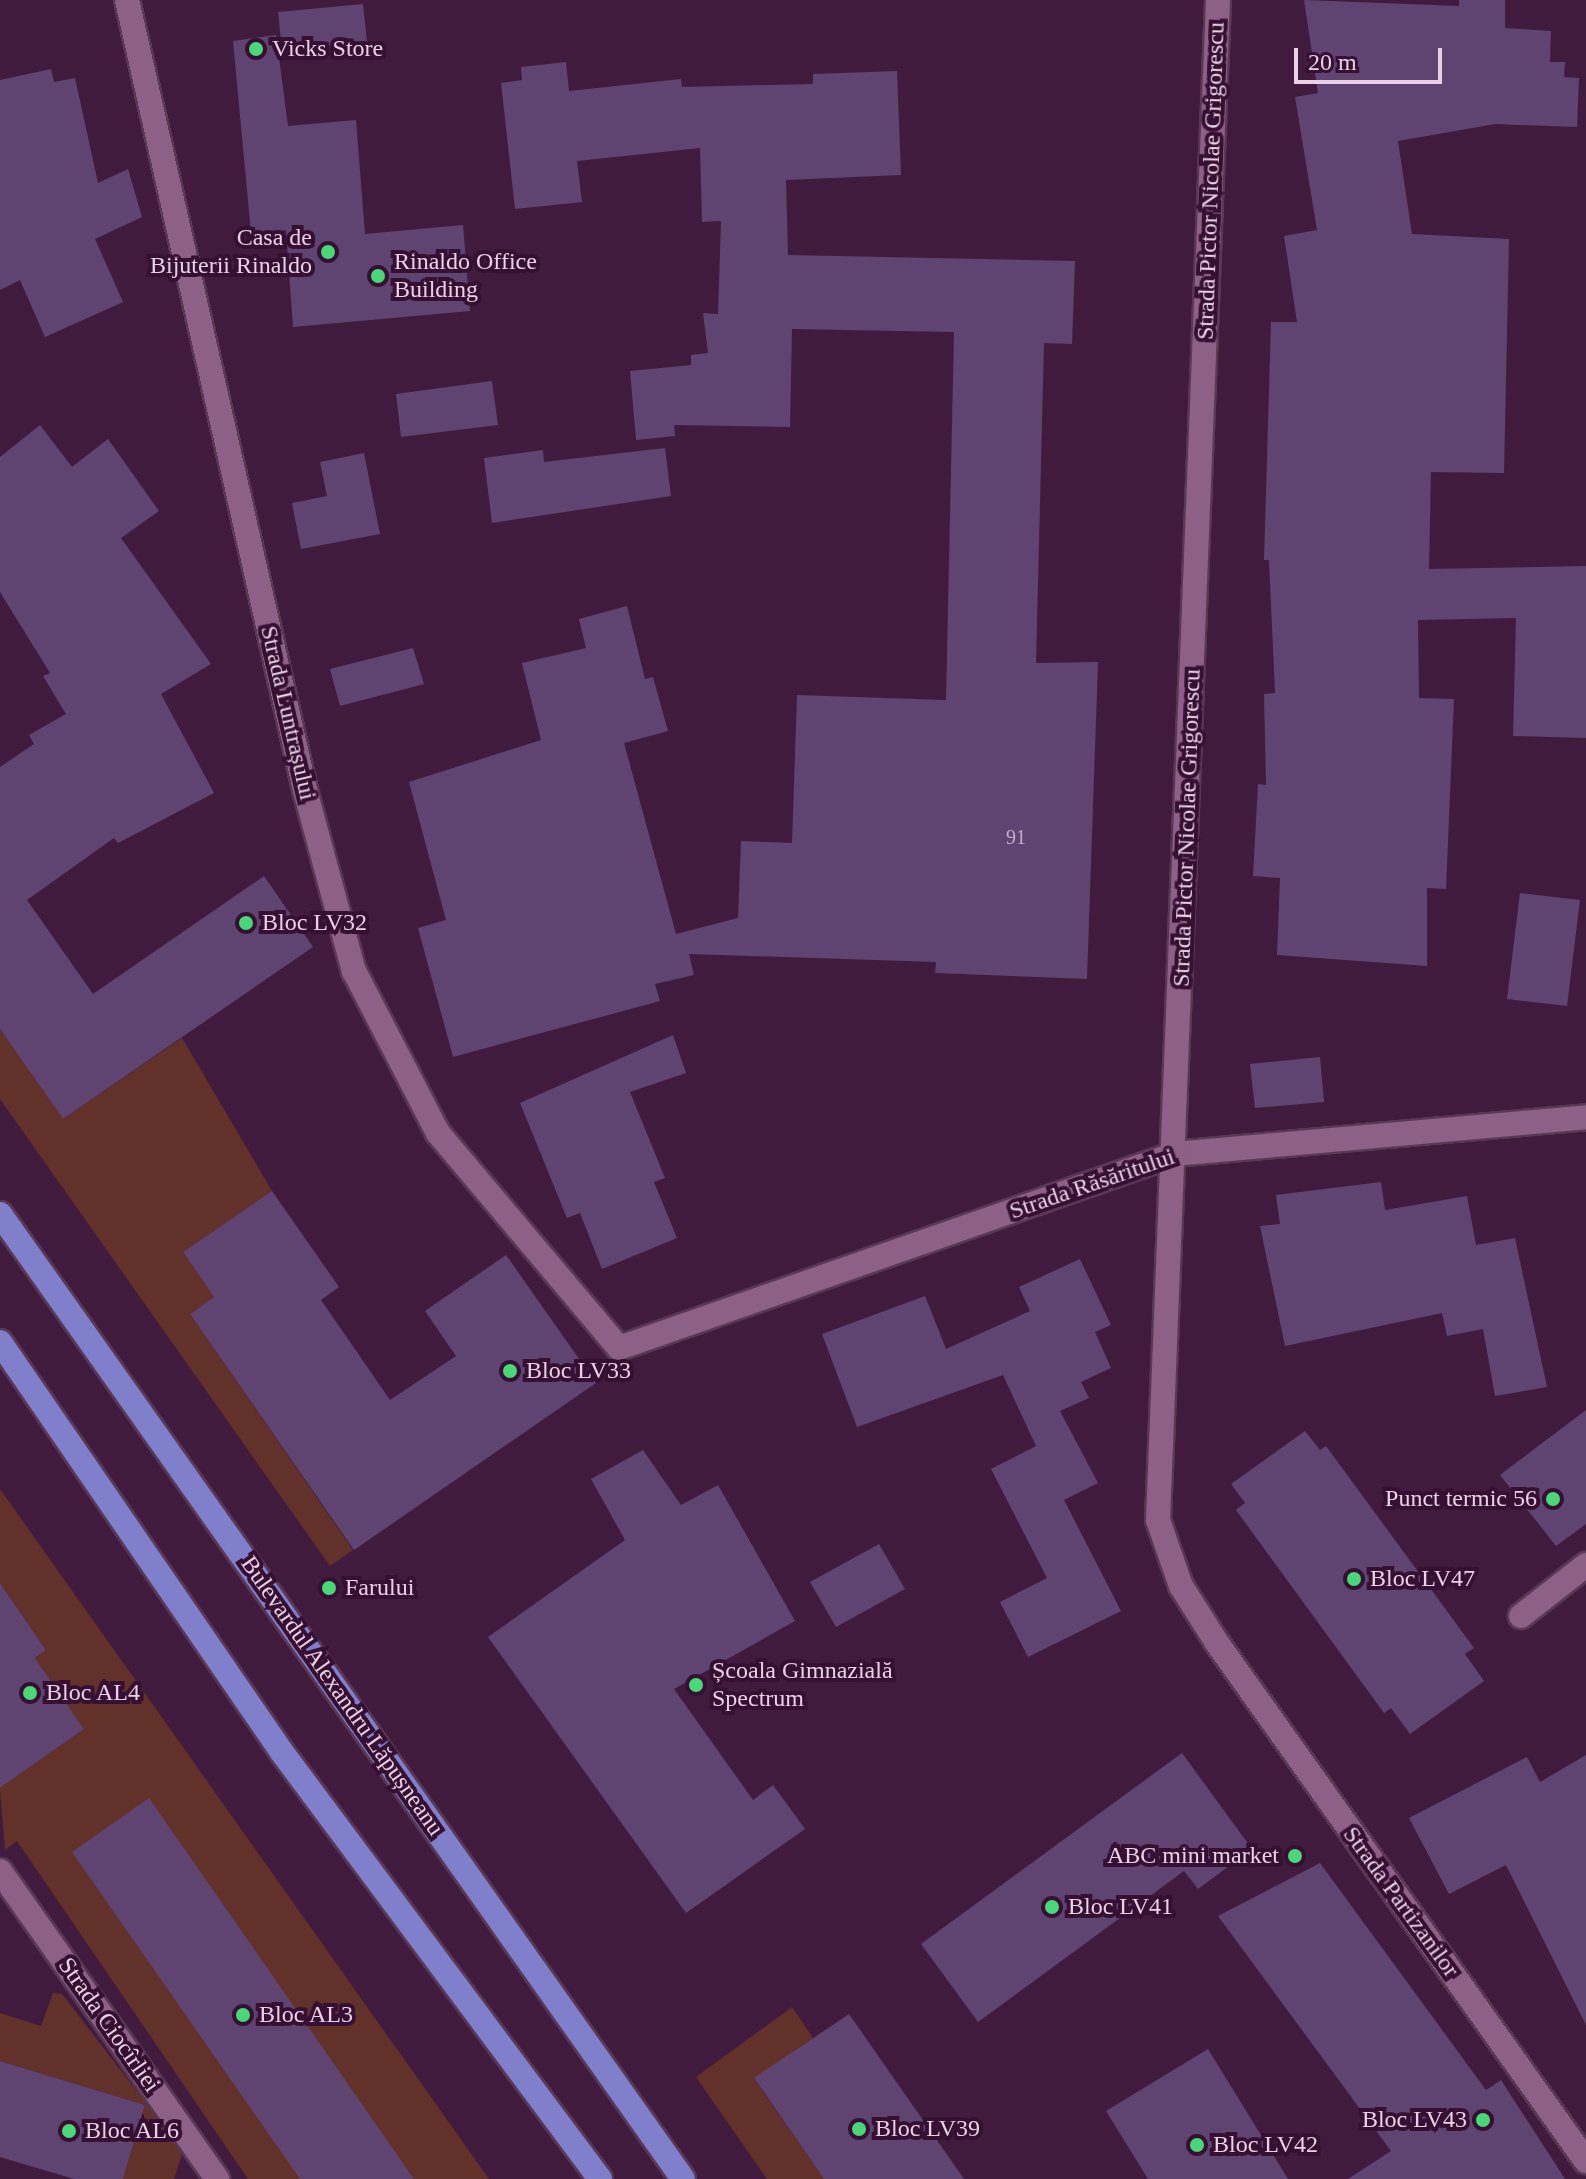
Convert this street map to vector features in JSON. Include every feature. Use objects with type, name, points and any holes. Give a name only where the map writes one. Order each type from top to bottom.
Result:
[{"type":"main road","name":"Bulevardul Alexandru Lăpușneanu","points":[[0,1214],[683,2179]]},
{"type":"main road","points":[[0,1342],[281,1751],[600,2179]]},
{"type":"street","name":"Strada Luntrașului","points":[[127,0],[305,790],[354,971],[438,1133],[619,1348]]},
{"type":"street","name":"Strada Pictor Nicolae Grigorescu","points":[[1217,1643],[1181,1586],[1158,1520],[1175,1154],[1218,0]]},
{"type":"street","name":"Strada Răsăritului","points":[[619,1348],[1175,1154],[1586,1117]]},
{"type":"street","points":[[1521,1616],[1586,1565]]},
{"type":"street","name":"Strada Partizanilor","points":[[1217,1643],[1582,2148]]},
{"type":"street","name":"Strada Ciocîrliei","points":[[0,1871],[217,2179]]},
{"type":"shaded area","points":[[0,1029],[63,1119],[182,1038],[272,1191],[183,1252],[214,1297],[190,1314],[353,1550],[330,1566],[0,1099]]},
{"type":"shaded area","points":[[0,1489],[489,2179],[248,2179],[17,1841],[5,1850],[0,1788],[84,1729],[35,1658],[46,1650],[0,1583]]},
{"type":"shaded area","points":[[53,1993],[62,1994],[183,2151],[174,2179],[123,2179],[145,2105],[0,2061],[0,2013],[41,2026]]},
{"type":"shaded area","points":[[792,2007],[813,2038],[754,2079],[824,2179],[767,2179],[696,2077]]},
{"type":"building","points":[[1304,0],[1459,6],[1459,0],[1505,0],[1505,28],[1551,31],[1550,62],[1565,62],[1564,77],[1579,78],[1577,127],[1495,124],[1398,141],[1412,234],[1509,239],[1504,473],[1431,472],[1429,569],[1586,566],[1586,738],[1513,736],[1516,618],[1418,620],[1419,698],[1454,699],[1446,889],[1427,888],[1427,966],[1277,955],[1280,878],[1253,876],[1258,784],[1266,785],[1264,694],[1275,693],[1269,560],[1264,560],[1271,322],[1297,322],[1284,236],[1317,230],[1295,97],[1318,93]]},
{"type":"building","points":[[363,4],[367,42],[282,50],[278,12]]},
{"type":"building","points":[[276,35],[288,126],[356,120],[365,234],[463,225],[470,311],[293,327],[286,230],[251,233],[233,41]]},
{"type":"building","points":[[566,62],[569,91],[681,79],[682,87],[813,84],[813,74],[897,71],[901,175],[786,180],[788,255],[1075,261],[1072,344],[1044,343],[1036,663],[1098,662],[1087,979],[935,973],[936,962],[689,954],[694,975],[655,984],[660,1001],[453,1057],[418,928],[446,920],[409,782],[541,740],[522,663],[586,648],[579,619],[627,606],[645,679],[653,677],[668,731],[624,743],[676,934],[738,918],[741,841],[792,843],[797,695],[946,700],[954,332],[792,329],[790,427],[674,425],[675,436],[636,440],[630,371],[691,365],[691,355],[708,353],[703,313],[718,314],[721,221],[702,222],[700,148],[577,161],[582,202],[515,209],[501,83],[522,80],[521,67]]},
{"type":"building","points":[[51,69],[54,82],[75,78],[98,183],[128,169],[142,217],[95,239],[123,302],[45,337],[20,280],[0,290],[0,80]]},
{"type":"building","points":[[492,381],[498,425],[401,437],[396,394]]},
{"type":"building","points":[[40,425],[72,467],[108,439],[159,511],[121,538],[211,664],[161,694],[214,793],[118,843],[114,838],[27,900],[93,994],[264,876],[313,947],[63,1119],[0,1029],[0,767],[34,744],[29,735],[66,714],[43,676],[50,673],[0,592],[0,457]]},
{"type":"building","points":[[665,448],[671,496],[492,523],[484,458],[543,450],[544,462]]},
{"type":"building","points":[[364,453],[380,534],[301,549],[292,503],[327,496],[320,462]]},
{"type":"building","points":[[413,648],[424,684],[340,706],[330,669]]},
{"type":"building","points":[[1520,893],[1580,900],[1567,1006],[1507,999]]},
{"type":"building","points":[[673,1035],[686,1073],[630,1092],[665,1178],[654,1182],[677,1238],[602,1269],[580,1213],[567,1218],[520,1103]]},
{"type":"building","points":[[1320,1057],[1324,1102],[1255,1108],[1250,1064]]},
{"type":"building","points":[[1381,1182],[1385,1210],[1467,1196],[1476,1245],[1515,1238],[1547,1387],[1495,1396],[1483,1329],[1447,1336],[1442,1313],[1285,1346],[1260,1226],[1280,1224],[1276,1195]]},
{"type":"building","name":"Bloc LV33","points":[[272,1191],[339,1287],[321,1300],[390,1400],[456,1356],[425,1311],[506,1255],[596,1383],[354,1550],[190,1314],[214,1297],[183,1252]]},
{"type":"building","points":[[1080,1259],[1111,1325],[1095,1332],[1111,1368],[1081,1382],[1089,1398],[1060,1411],[1098,1483],[1064,1500],[1121,1611],[1028,1657],[1000,1602],[1047,1578],[991,1469],[1036,1446],[1003,1375],[857,1427],[822,1334],[925,1296],[946,1349],[1030,1311],[1019,1287]]},
{"type":"building","name":"Punct termic 56","points":[[1586,1410],[1586,1524],[1556,1546],[1500,1475]]},
{"type":"building","name":"Bloc LV47","points":[[1305,1431],[1320,1450],[1326,1446],[1474,1648],[1465,1654],[1484,1681],[1410,1734],[1391,1708],[1384,1713],[1236,1510],[1245,1503],[1231,1484]]},
{"type":"building","points":[[643,1450],[681,1505],[718,1485],[795,1621],[674,1689],[753,1800],[773,1785],[805,1829],[686,1913],[488,1637],[625,1540],[591,1479]]},
{"type":"building","points":[[879,1544],[905,1589],[836,1627],[810,1582]]},
{"type":"building","name":"Bloc AL4","points":[[0,1583],[46,1650],[35,1658],[84,1729],[0,1788]]},
{"type":"building","points":[[1182,1753],[1252,1849],[1198,1889],[1184,1871],[978,2022],[921,1944]]},
{"type":"building","points":[[1586,1755],[1586,2025],[1506,1865],[1449,1894],[1409,1818],[1527,1757],[1540,1782]]},
{"type":"building","name":"Bloc AL3","points":[[149,1798],[414,2179],[300,2179],[72,1852]]},
{"type":"building","points":[[1320,1863],[1486,2090],[1501,2080],[1565,2179],[1348,2179],[1391,2151],[1218,1916]]},
{"type":"building","name":"Bloc LV39","points":[[849,2014],[964,2179],[824,2179],[754,2078]]},
{"type":"building","name":"Bloc LV42","points":[[1208,2049],[1288,2179],[1148,2179],[1106,2111]]},
{"type":"building","name":"Bloc AL6","points":[[0,2061],[145,2105],[123,2179],[74,2179],[0,2157]]},
{"type":"place","name":"Vicks Store","points":[[256,49]]},
{"type":"place","name":"Casa de Bijuterii Rinaldo","points":[[328,252]]},
{"type":"place","name":"Rinaldo Office Building","points":[[378,276]]},
{"type":"place","name":"Bloc LV32","points":[[246,923]]},
{"type":"place","name":"Bloc LV33","points":[[510,1371]]},
{"type":"place","name":"Punct termic 56","points":[[1553,1499]]},
{"type":"place","name":"Bloc LV47","points":[[1354,1579]]},
{"type":"place","name":"Farului","points":[[329,1588]]},
{"type":"place","name":"Școala Gimnazială Spectrum","points":[[696,1685]]},
{"type":"place","name":"Bloc AL4","points":[[30,1693]]},
{"type":"place","name":"ABC mini market","points":[[1295,1856]]},
{"type":"place","name":"Bloc LV41","points":[[1052,1907]]},
{"type":"place","name":"Bloc AL3","points":[[243,2015]]},
{"type":"place","name":"Bloc LV43","points":[[1483,2120]]},
{"type":"place","name":"Bloc LV39","points":[[859,2129]]},
{"type":"place","name":"Bloc AL6","points":[[69,2131]]},
{"type":"place","name":"Bloc LV42","points":[[1197,2145]]}]
